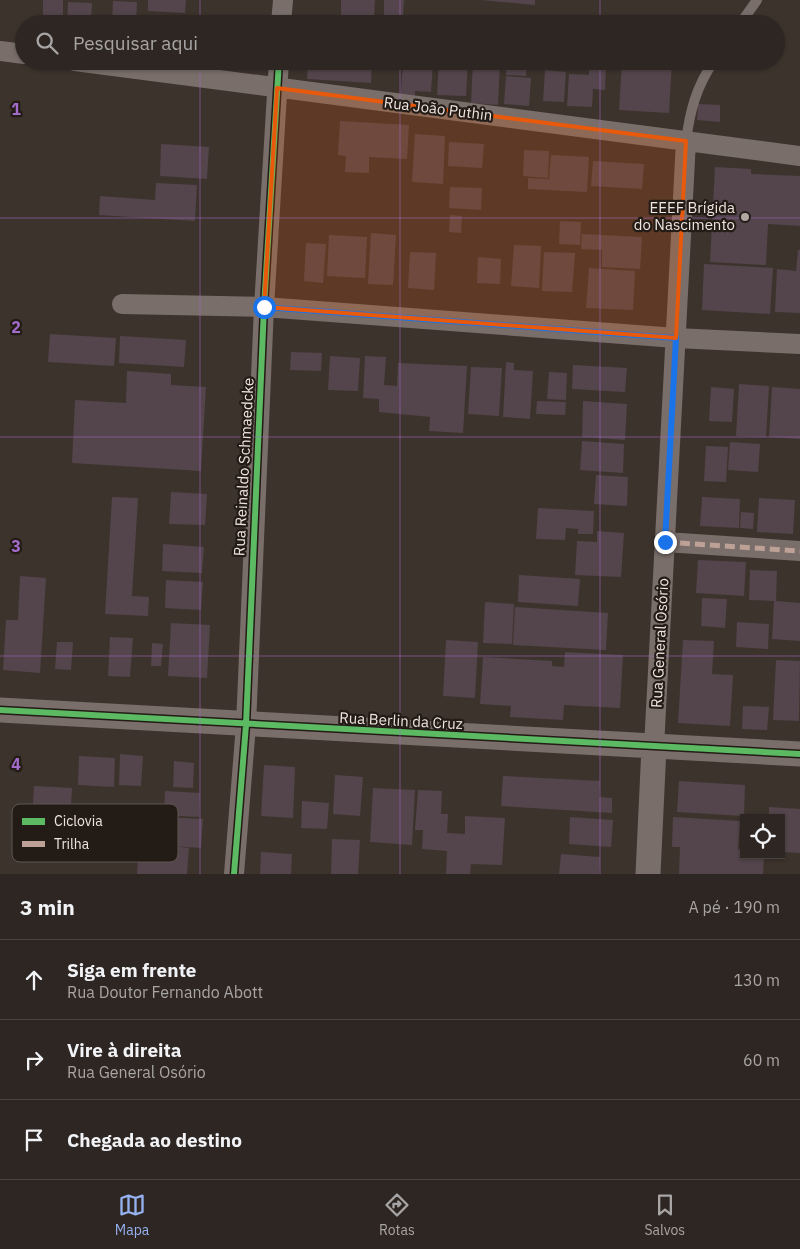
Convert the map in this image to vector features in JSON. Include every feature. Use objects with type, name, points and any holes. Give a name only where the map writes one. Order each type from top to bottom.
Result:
[{"type":"street","points":[[282,15],[283,0]]},
{"type":"street","points":[[0,51],[15,53]]},
{"type":"street","name":"Rua João Puthin","points":[[142,70],[800,156]]},
{"type":"street","name":"Rua Reinaldo Schmaedcke","points":[[234,874],[246,725],[264,307],[278,70]]},
{"type":"street","name":"Rua General Osório","points":[[648,874],[686,142]]},
{"type":"street","points":[[122,304],[264,307],[676,338],[800,344]]},
{"type":"street","points":[[665,542],[800,551]]},
{"type":"street","name":"Rua Berlin da Cruz","points":[[0,710],[800,754]]},
{"type":"lane","points":[[746,15],[757,0]]},
{"type":"lane","points":[[686,142],[692,103],[708,70]]},
{"type":"highlighted area","points":[[277,88],[686,141],[676,338],[264,307]]},
{"type":"building","points":[[43,0],[63,0],[63,15],[43,15]]},
{"type":"building","points":[[148,0],[186,0],[185,13],[148,11]]},
{"type":"building","points":[[341,0],[375,0],[374,15],[341,15]]},
{"type":"building","points":[[384,0],[404,0],[403,15],[384,15]]},
{"type":"building","points":[[481,0],[535,0],[535,5]]},
{"type":"building","points":[[113,1],[137,2],[136,15],[112,15]]},
{"type":"building","points":[[68,2],[92,3],[91,15],[67,15]]},
{"type":"building","points":[[308,70],[372,70],[371,83],[307,79]]},
{"type":"building","points":[[403,70],[432,70],[431,92],[415,91],[415,101],[400,101]]},
{"type":"building","points":[[438,70],[467,70],[466,96],[437,95]]},
{"type":"building","points":[[473,70],[500,70],[498,105],[471,103]]},
{"type":"building","points":[[506,70],[526,70],[526,76],[506,75]]},
{"type":"building","points":[[545,70],[566,72],[564,102],[543,101]]},
{"type":"building","points":[[589,70],[606,70],[605,90],[593,89],[592,107],[567,106],[569,74],[589,75]]},
{"type":"building","points":[[621,70],[671,70],[669,113],[619,110]]},
{"type":"building","points":[[506,76],[531,78],[529,106],[504,104]]},
{"type":"building","points":[[698,104],[720,105],[720,122],[697,120]]},
{"type":"building","points":[[340,121],[409,125],[407,159],[369,157],[369,173],[345,172],[346,156],[338,155]]},
{"type":"building","points":[[415,134],[445,136],[443,184],[412,182]]},
{"type":"building","points":[[449,142],[484,144],[482,168],[448,166]]},
{"type":"building","points":[[161,144],[209,147],[207,179],[160,176]]},
{"type":"building","points":[[524,150],[549,151],[548,178],[523,176]]},
{"type":"building","points":[[551,155],[589,157],[587,192],[528,189],[528,178],[549,179]]},
{"type":"building","points":[[593,161],[644,164],[642,189],[591,186]]},
{"type":"building","points":[[715,167],[751,169],[751,174],[800,176],[800,226],[768,224],[766,265],[710,262]]},
{"type":"building","points":[[156,183],[197,185],[195,221],[99,215],[100,196],[155,200]]},
{"type":"building","points":[[450,187],[482,188],[481,210],[449,208]]},
{"type":"building","points":[[450,215],[462,216],[461,233],[449,232]]},
{"type":"building","points":[[560,221],[581,222],[580,245],[559,244]]},
{"type":"building","points":[[371,233],[396,235],[393,285],[368,284]]},
{"type":"building","points":[[582,234],[642,237],[640,269],[602,267],[602,250],[581,249]]},
{"type":"building","points":[[329,235],[367,237],[365,278],[327,276]]},
{"type":"building","points":[[306,243],[326,244],[323,283],[304,281]]},
{"type":"building","points":[[514,245],[541,246],[539,288],[511,286]]},
{"type":"building","points":[[798,250],[800,250],[800,313],[775,312],[777,269],[796,271]]},
{"type":"building","points":[[410,252],[436,253],[434,290],[408,288]]},
{"type":"building","points":[[544,252],[575,253],[572,292],[542,291]]},
{"type":"building","points":[[478,257],[501,259],[500,284],[477,283]]},
{"type":"building","points":[[704,264],[773,268],[770,314],[702,310]]},
{"type":"building","points":[[589,268],[635,271],[633,310],[586,308]]},
{"type":"building","points":[[50,334],[116,338],[114,366],[48,362]]},
{"type":"building","points":[[120,336],[186,340],[184,367],[119,363]]},
{"type":"building","points":[[291,352],[322,353],[321,371],[290,370]]},
{"type":"building","points":[[330,356],[360,358],[358,391],[328,390]]},
{"type":"building","points":[[365,356],[386,357],[384,385],[397,386],[398,363],[467,366],[463,433],[429,431],[430,417],[379,412],[379,399],[363,398]]},
{"type":"building","points":[[506,362],[514,363],[514,370],[533,371],[530,419],[503,417]]},
{"type":"building","points":[[573,365],[627,368],[625,392],[572,389]]},
{"type":"building","points":[[471,367],[502,368],[499,416],[468,414]]},
{"type":"building","points":[[127,371],[171,374],[171,385],[206,387],[201,471],[72,463],[75,400],[126,403]]},
{"type":"building","points":[[549,372],[567,373],[566,400],[547,399]]},
{"type":"building","points":[[739,384],[769,386],[766,437],[736,436]]},
{"type":"building","points":[[711,387],[734,389],[732,422],[709,421]]},
{"type":"building","points":[[772,387],[800,389],[800,439],[769,437]]},
{"type":"building","points":[[537,401],[566,402],[565,415],[536,414]]},
{"type":"building","points":[[583,401],[627,404],[625,440],[582,437]]},
{"type":"building","points":[[582,441],[624,444],[623,473],[580,470]]},
{"type":"building","points":[[730,442],[760,444],[758,472],[728,470]]},
{"type":"building","points":[[706,446],[728,447],[726,482],[704,481]]},
{"type":"building","points":[[596,475],[628,477],[627,506],[594,504]]},
{"type":"building","points":[[171,492],[207,494],[205,525],[169,524]]},
{"type":"building","points":[[112,497],[138,498],[132,596],[149,597],[148,616],[105,614]]},
{"type":"building","points":[[702,497],[740,499],[739,528],[700,526]]},
{"type":"building","points":[[759,498],[795,500],[793,534],[757,532]]},
{"type":"building","points":[[538,508],[594,511],[593,534],[578,534],[578,529],[566,528],[565,540],[536,539]]},
{"type":"building","points":[[741,512],[754,513],[753,529],[740,528]]},
{"type":"building","points":[[597,531],[624,533],[621,577],[575,575],[577,541],[597,542]]},
{"type":"building","points":[[163,544],[204,547],[202,573],[162,571]]},
{"type":"building","points":[[698,560],[746,562],[744,596],[696,593]]},
{"type":"building","points":[[750,570],[777,571],[776,601],[800,603],[800,641],[772,639],[774,601],[749,600]]},
{"type":"building","points":[[519,575],[580,579],[578,606],[518,602]]},
{"type":"building","points":[[20,576],[46,578],[40,673],[3,670],[6,620],[18,620]]},
{"type":"building","points":[[166,580],[203,582],[201,610],[165,608]]},
{"type":"building","points":[[702,598],[727,599],[725,628],[701,626]]},
{"type":"building","points":[[485,602],[514,604],[512,644],[483,643]]},
{"type":"building","points":[[515,607],[608,613],[606,650],[513,645]]},
{"type":"building","points":[[737,622],[769,624],[768,649],[736,647]]},
{"type":"building","points":[[171,623],[210,625],[207,678],[168,676]]},
{"type":"building","points":[[110,637],[133,638],[130,677],[108,676]]},
{"type":"building","points":[[446,640],[478,642],[475,698],[443,696]]},
{"type":"building","points":[[683,640],[714,641],[712,674],[733,675],[730,726],[678,723]]},
{"type":"building","points":[[57,642],[73,642],[71,670],[55,669]]},
{"type":"building","points":[[152,643],[163,644],[161,666],[151,666]]},
{"type":"building","points":[[565,652],[623,655],[620,708],[564,705],[563,720],[510,717],[511,706],[480,704],[483,657],[552,661],[552,666],[564,667]]},
{"type":"building","points":[[776,660],[800,661],[799,721],[773,720]]},
{"type":"building","points":[[743,706],[769,707],[767,730],[742,729]]},
{"type":"building","points":[[120,754],[143,756],[141,786],[119,785]]},
{"type":"building","points":[[79,756],[115,758],[114,787],[78,785]]},
{"type":"building","points":[[174,761],[194,763],[193,788],[173,787]]},
{"type":"building","points":[[264,765],[295,767],[293,818],[261,816]]},
{"type":"building","points":[[335,775],[363,777],[360,816],[333,814]]},
{"type":"building","points":[[503,776],[600,781],[599,797],[612,798],[612,813],[501,806]]},
{"type":"building","points":[[679,781],[745,785],[744,814],[740,814],[740,816],[677,812]]},
{"type":"building","points":[[34,786],[72,788],[71,804],[33,804]]},
{"type":"building","points":[[373,788],[415,790],[412,845],[370,842]]},
{"type":"building","points":[[418,790],[442,791],[441,814],[448,814],[447,833],[465,834],[465,816],[505,818],[502,865],[471,864],[470,874],[446,874],[447,851],[422,849],[423,830],[415,830]]},
{"type":"building","points":[[165,791],[200,793],[199,817],[178,816],[178,804],[164,804]]},
{"type":"building","points":[[302,801],[329,803],[327,829],[301,828]]},
{"type":"building","points":[[769,807],[800,809],[800,853],[785,852],[785,814],[769,814]]},
{"type":"building","points":[[570,817],[613,820],[611,847],[569,844]]},
{"type":"building","points":[[673,817],[740,821],[738,849],[740,849],[740,859],[764,859],[763,874],[679,874],[680,847],[672,847]]},
{"type":"building","points":[[178,818],[203,819],[201,848],[178,846]]},
{"type":"building","points":[[332,839],[360,840],[358,874],[331,874]]},
{"type":"building","points":[[178,847],[189,848],[187,874],[137,874],[138,862],[178,862]]},
{"type":"building","points":[[261,852],[292,854],[291,874],[260,874]]},
{"type":"building","points":[[561,854],[600,857],[599,874],[559,874]]},
{"type":"marked path","points":[[665,542],[800,551]]},
{"type":"cycle path","points":[[234,874],[246,725],[264,307],[278,70]]},
{"type":"cycle path","points":[[0,710],[800,754]]},
{"type":"place","name":"EEEF Brígida do Nascimento","points":[[745,217]]},
{"type":"route","points":[[264,307],[676,338],[665,542]]}]
